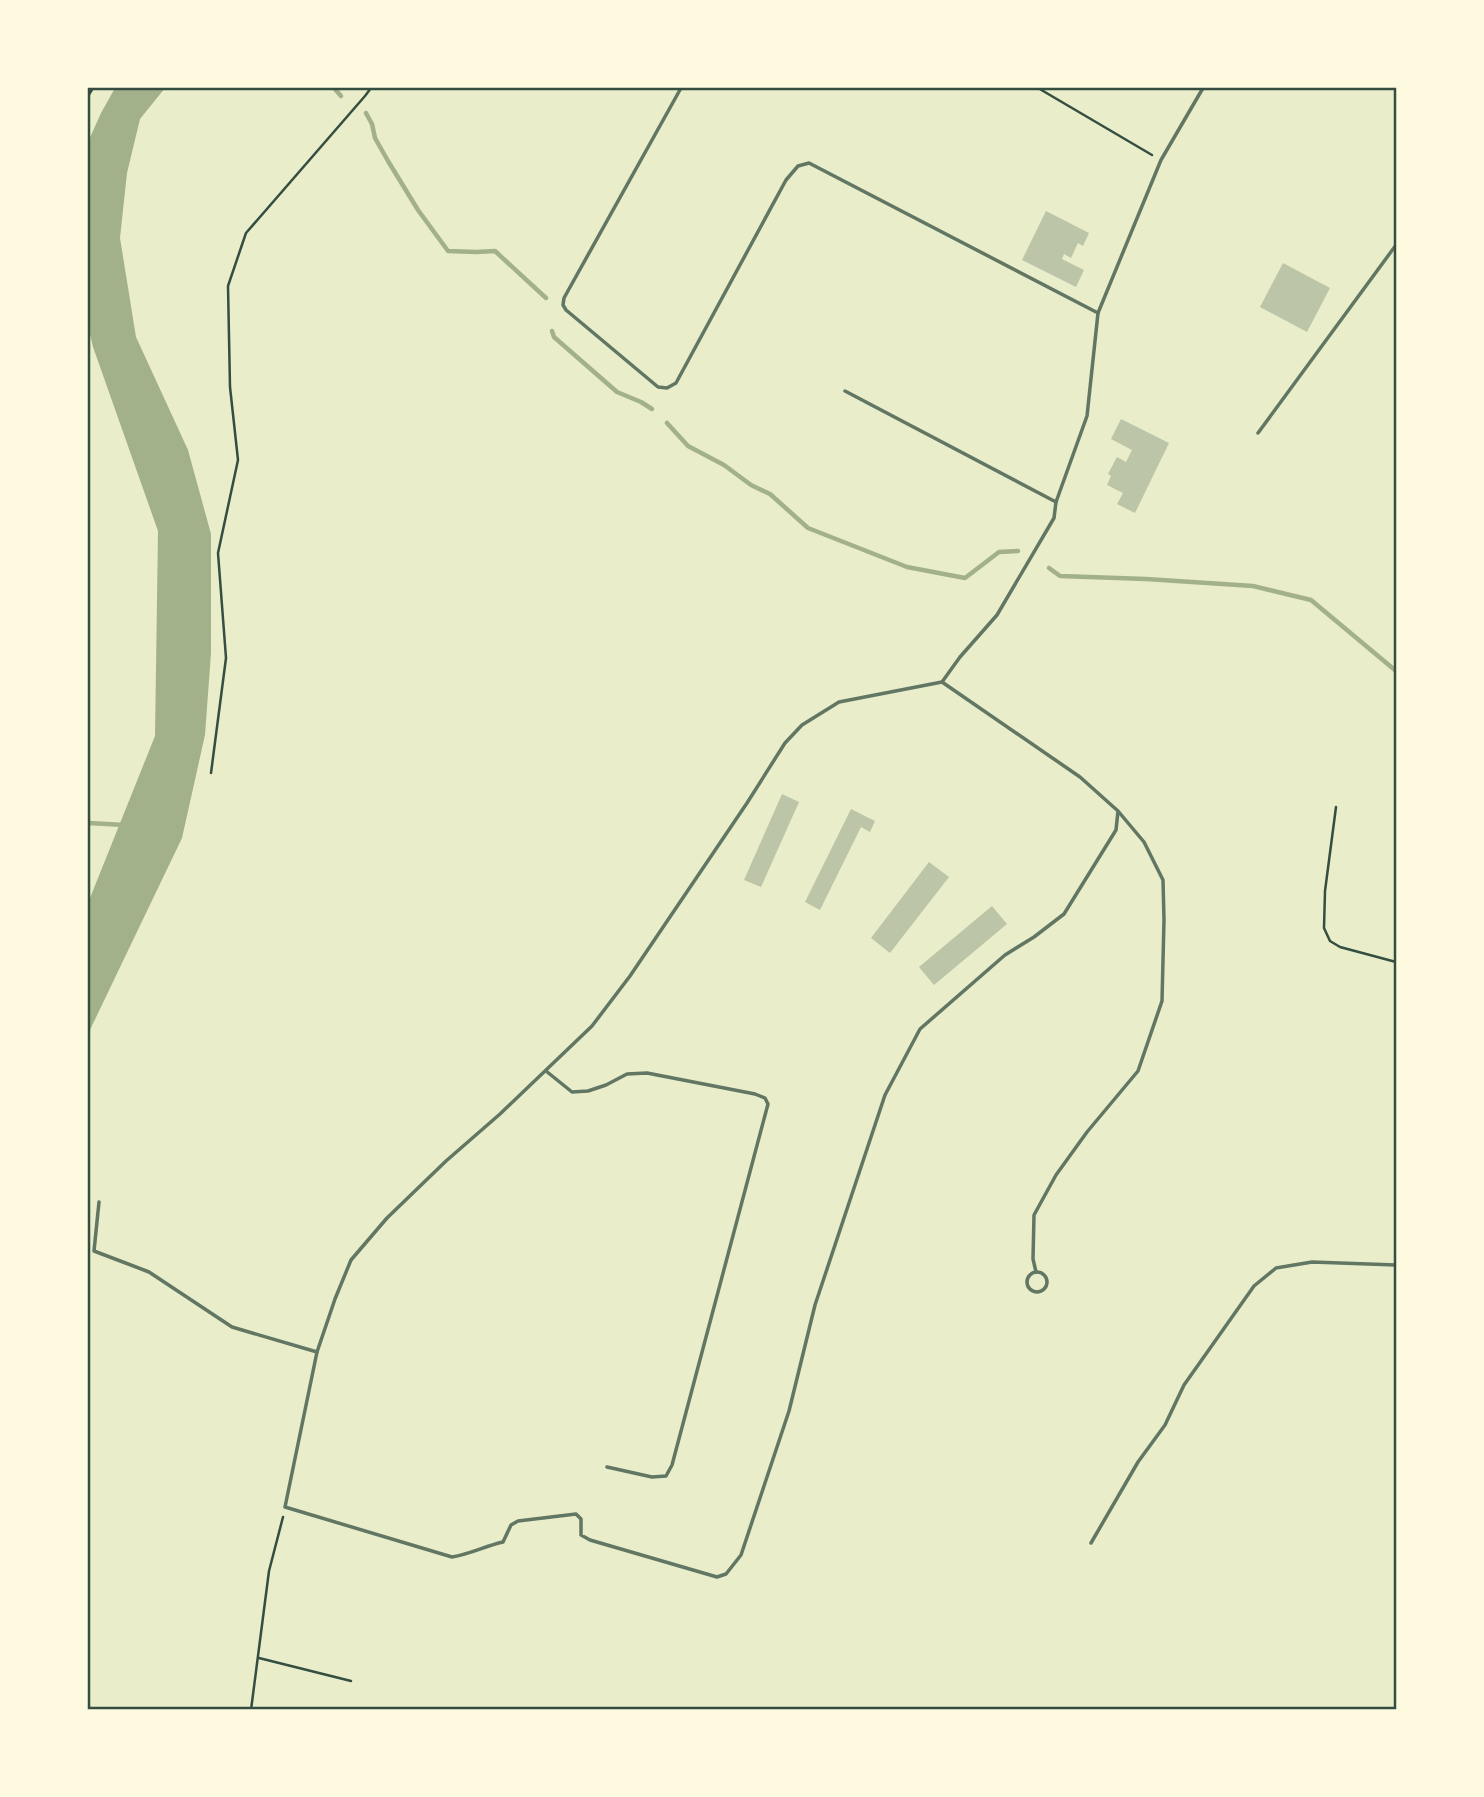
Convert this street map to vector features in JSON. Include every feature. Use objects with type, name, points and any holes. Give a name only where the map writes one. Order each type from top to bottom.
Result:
[{"type":"lane","points":[[681,88],[564,298],[563,305],[658,387],[667,388],[676,383],[786,180],[798,166],[809,163],[1098,313]]},
{"type":"lane","points":[[1118,811],[1115,830],[1064,914],[1005,955],[920,1029],[885,1096],[815,1305],[789,1410],[741,1555],[726,1574],[717,1577],[590,1540],[581,1535],[581,1519],[576,1514],[518,1521],[511,1525],[503,1542],[470,1554],[452,1557],[285,1507],[317,1352],[351,1260],[387,1218],[426,1180],[592,1026],[630,976],[785,743],[802,725],[839,702],[942,682],[997,615],[1054,518],[1056,502],[1087,416],[1098,313],[1161,160],[1203,88]]},
{"type":"lane","points":[[1258,433],[1396,245]]},
{"type":"lane","points":[[845,391],[1056,502]]},
{"type":"lane","points":[[942,682],[1080,777],[1118,811],[1144,842],[1163,880],[1162,1002],[1138,1071],[1087,1132],[1056,1175],[1034,1214],[1033,1259],[1036,1272]]},
{"type":"lane","points":[[546,1071],[572,1092],[597,1088],[627,1074],[647,1073],[755,1094],[765,1098],[768,1104],[672,1465],[666,1476],[652,1477],[607,1467]]},
{"type":"lane","points":[[94,1251],[99,1202]]},
{"type":"lane","points":[[88,1248],[149,1272],[232,1327],[317,1352]]},
{"type":"lane","points":[[1091,1543],[1138,1462],[1165,1425],[1184,1385],[1254,1286],[1276,1268],[1312,1262],[1396,1265]]},
{"type":"lane","points":[[1036,1272],[1044,1274],[1048,1281],[1045,1290],[1038,1293],[1030,1291],[1026,1284],[1028,1275],[1036,1272]]},
{"type":"path","points":[[88,96],[93,88]]},
{"type":"path","points":[[211,773],[226,658],[218,553],[238,460],[230,387],[228,286],[246,233],[371,88]]},
{"type":"path","points":[[1038,88],[1161,160]]},
{"type":"path","points":[[1335,807],[1325,891],[1324,928],[1330,941],[1340,947],[1396,962]]},
{"type":"path","points":[[251,1710],[269,1571],[285,1507]]},
{"type":"path","points":[[258,1658],[351,1681]]},
{"type":"shaded area","points":[[115,88],[165,88],[140,119],[127,173],[120,238],[136,337],[188,450],[211,534],[211,653],[205,735],[182,838],[88,1034],[88,903],[155,736],[158,531],[88,326],[88,142]]},
{"type":"building","points":[[1046,211],[1089,233],[1083,246],[1078,243],[1071,258],[1064,254],[1062,259],[1084,270],[1076,287],[1022,260]]},
{"type":"building","points":[[1283,263],[1330,288],[1307,332],[1260,307]]},
{"type":"building","points":[[1121,419],[1169,443],[1135,513],[1117,504],[1123,493],[1107,485],[1111,476],[1108,474],[1117,457],[1126,462],[1132,450],[1111,439]]},
{"type":"building","points":[[782,794],[799,802],[761,887],[744,880]]},
{"type":"building","points":[[851,809],[875,821],[870,832],[861,827],[820,910],[805,902]]},
{"type":"building","points":[[929,862],[949,877],[890,953],[871,938]]},
{"type":"building","points":[[992,906],[1007,924],[934,985],[919,967]]},
{"type":"waterway","points":[[334,88],[341,96]]},
{"type":"waterway","points":[[366,113],[375,138],[388,161],[418,210],[448,251],[495,251],[546,298]]},
{"type":"waterway","points":[[552,331],[554,337],[617,392],[652,409]]},
{"type":"waterway","points":[[667,423],[688,446],[770,494],[808,528],[907,567],[965,578],[999,552],[1018,551]]},
{"type":"waterway","points":[[1049,568],[1060,576],[1253,586],[1311,600],[1396,671]]},
{"type":"waterway","points":[[88,823],[125,825]]}]
